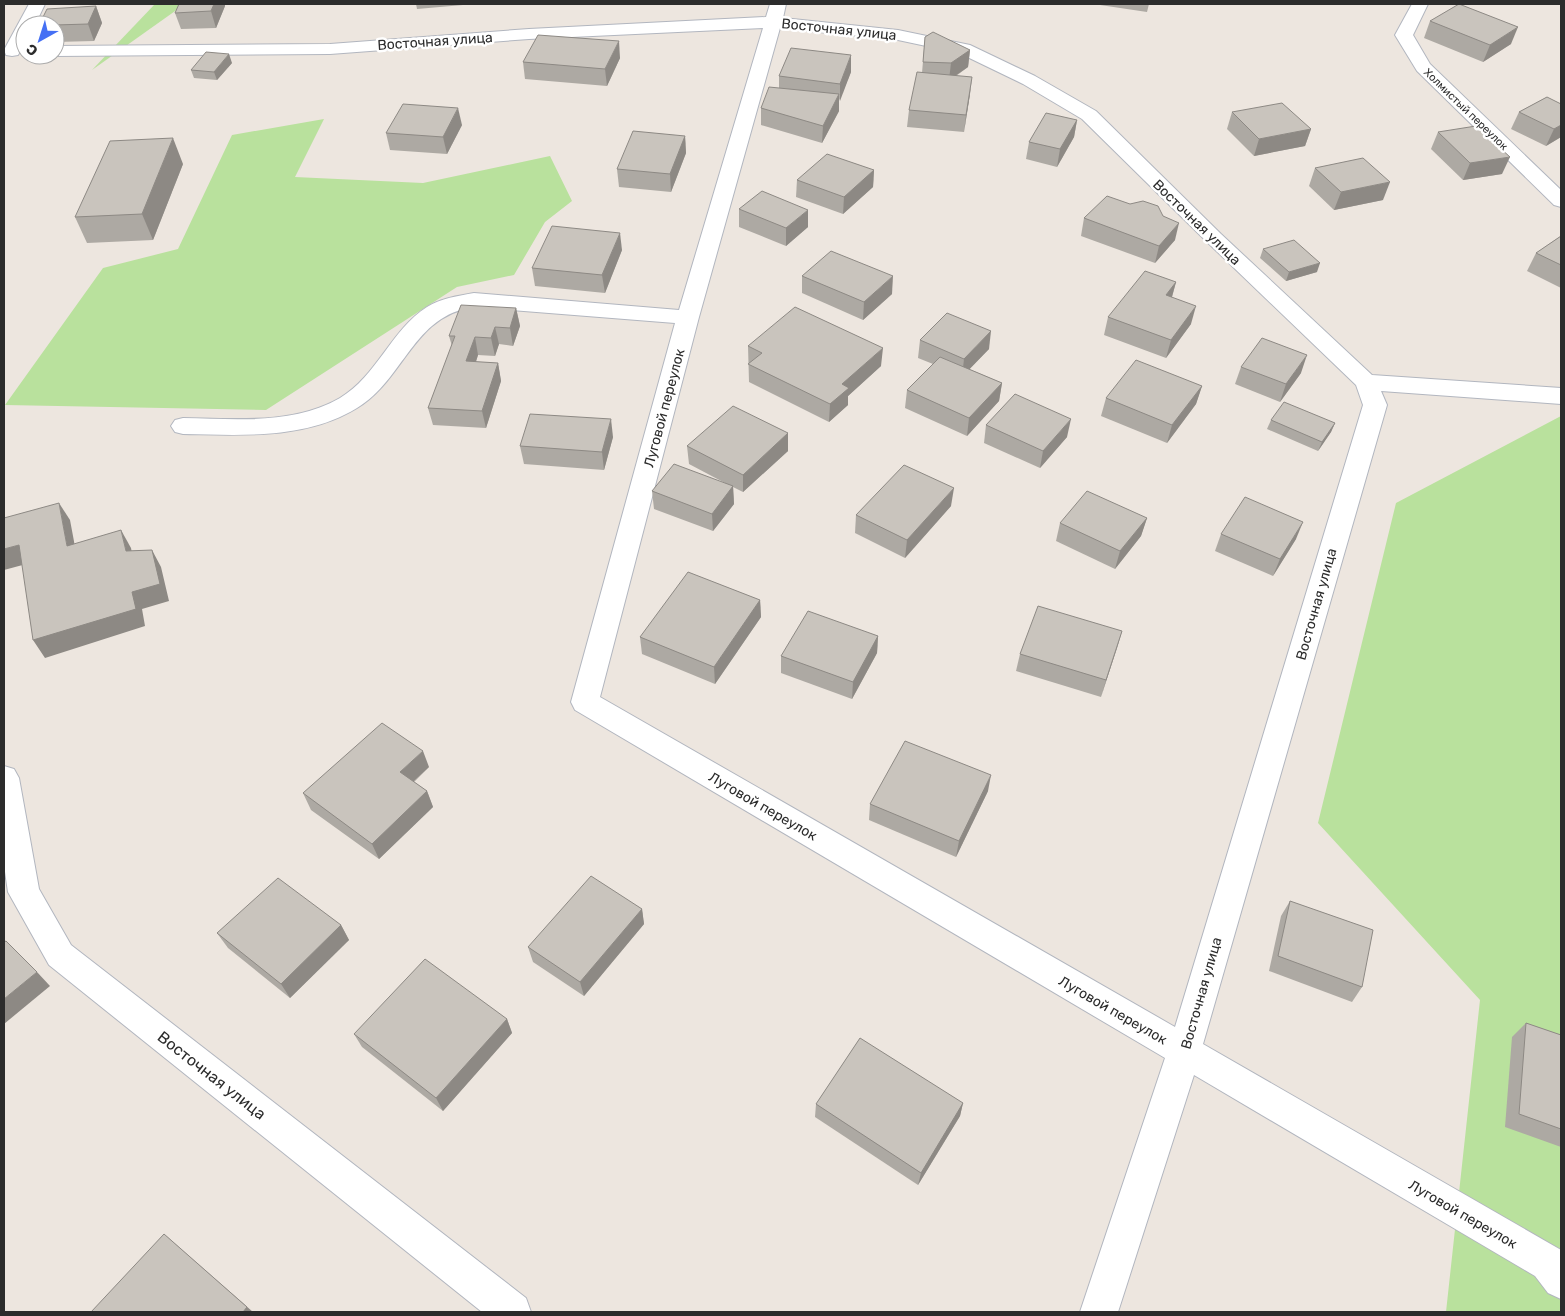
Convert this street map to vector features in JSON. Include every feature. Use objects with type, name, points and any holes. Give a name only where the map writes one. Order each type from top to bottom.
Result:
[{"type":"street","points":[[31,15],[37,4]]},
{"type":"street","name":"Холмистый переулок","points":[[1420,4],[1404,35],[1423,67],[1561,200]]},
{"type":"street","name":"Восточная улица","points":[[65,51],[330,49],[776,13],[964,49],[1029,80],[1089,114],[1214,238],[1366,382],[1374,405],[1184,1052],[1099,1312]]},
{"type":"street","name":"Луговой переулок","points":[[776,13],[688,317],[585,702],[1548,1263],[1561,1280]]},
{"type":"street","points":[[183,426],[270,428],[320,417],[350,403],[377,379],[414,332],[431,315],[452,304],[474,300],[688,317]]},
{"type":"street","points":[[1366,382],[1561,396]]},
{"type":"street","name":"Восточная улица","points":[[4,778],[24,892],[60,956],[512,1312]]},
{"type":"green space","points":[[155,4],[185,4],[92,70]]},
{"type":"green space","points":[[324,119],[295,177],[423,183],[550,156],[572,201],[545,222],[514,275],[457,287],[266,410],[5,405],[103,268],[178,249],[232,135]]},
{"type":"green space","points":[[1561,416],[1561,1312],[1446,1312],[1480,1000],[1318,823],[1396,503]]},
{"type":"building","points":[[179,4],[214,4],[211,11],[175,13]]},
{"type":"building","points":[[1459,4],[1518,27],[1490,45],[1430,21]]},
{"type":"building","points":[[96,6],[88,24],[65,24],[65,15],[44,15],[47,9]]},
{"type":"building","points":[[933,32],[970,50],[951,63],[923,62],[925,37]]},
{"type":"building","points":[[538,35],[619,41],[605,69],[523,62]]},
{"type":"building","points":[[791,48],[851,55],[840,84],[779,76]]},
{"type":"building","points":[[206,52],[229,54],[214,72],[191,70]]},
{"type":"building","points":[[917,72],[972,77],[966,115],[909,110]]},
{"type":"building","points":[[769,87],[839,94],[823,126],[761,108]]},
{"type":"building","points":[[1547,97],[1561,104],[1561,125],[1554,129],[1519,112]]},
{"type":"building","points":[[1282,103],[1311,129],[1259,139],[1232,112]]},
{"type":"building","points":[[403,104],[458,108],[443,137],[386,133]]},
{"type":"building","points":[[1046,113],[1077,120],[1060,149],[1029,142]]},
{"type":"building","points":[[1476,126],[1510,157],[1470,163],[1438,132]]},
{"type":"building","points":[[633,131],[685,136],[670,174],[617,169]]},
{"type":"building","points":[[173,138],[142,214],[75,217],[110,141]]},
{"type":"building","points":[[827,154],[874,170],[844,197],[797,180]]},
{"type":"building","points":[[1363,158],[1390,182],[1341,192],[1315,168]]},
{"type":"building","points":[[762,191],[808,210],[786,228],[739,209]]},
{"type":"building","points":[[1107,196],[1130,204],[1143,201],[1158,206],[1163,216],[1179,223],[1159,246],[1084,218]]},
{"type":"building","points":[[552,226],[620,233],[602,275],[532,268]]},
{"type":"building","points":[[1561,236],[1561,265],[1536,253]]},
{"type":"building","points":[[1294,240],[1320,263],[1289,272],[1263,249]]},
{"type":"building","points":[[831,251],[893,276],[864,302],[802,276]]},
{"type":"building","points":[[1145,271],[1176,282],[1166,295],[1196,306],[1171,340],[1108,317]]},
{"type":"building","points":[[461,305],[516,308],[510,328],[495,327],[491,338],[475,337],[466,361],[498,363],[482,411],[428,408],[455,336],[449,336]]},
{"type":"building","points":[[795,307],[883,348],[842,384],[849,388],[830,404],[748,364],[762,353],[748,346]]},
{"type":"building","points":[[947,313],[991,331],[964,359],[920,340]]},
{"type":"building","points":[[1262,338],[1307,355],[1286,384],[1241,367]]},
{"type":"building","points":[[940,357],[1002,383],[969,418],[907,390]]},
{"type":"building","points":[[1136,360],[1202,386],[1172,425],[1106,398]]},
{"type":"building","points":[[1015,394],[1071,419],[1043,451],[986,425]]},
{"type":"building","points":[[1284,402],[1335,423],[1322,442],[1271,420]]},
{"type":"building","points":[[733,406],[788,433],[743,475],[687,446]]},
{"type":"building","points":[[530,414],[611,419],[602,452],[520,446]]},
{"type":"building","points":[[674,464],[733,486],[712,514],[652,491]]},
{"type":"building","points":[[904,465],[954,488],[907,540],[856,515]]},
{"type":"building","points":[[1087,491],[1147,518],[1120,551],[1060,523]]},
{"type":"building","points":[[1245,497],[1303,522],[1280,559],[1221,534]]},
{"type":"building","points":[[59,503],[67,546],[121,530],[126,551],[152,550],[160,584],[132,592],[136,609],[33,640],[19,545],[4,549],[4,518]]},
{"type":"building","points":[[688,572],[760,600],[714,667],[640,637]]},
{"type":"building","points":[[1038,606],[1122,631],[1106,680],[1020,654]]},
{"type":"building","points":[[808,611],[878,636],[853,682],[781,656]]},
{"type":"building","points":[[382,723],[423,751],[400,772],[427,791],[372,844],[303,793]]},
{"type":"building","points":[[905,741],[991,775],[959,841],[870,804]]},
{"type":"building","points":[[591,876],[642,909],[580,982],[528,947]]},
{"type":"building","points":[[278,878],[341,925],[281,984],[217,933]]},
{"type":"building","points":[[1290,901],[1373,930],[1362,987],[1278,956]]},
{"type":"building","points":[[6,941],[37,972],[4,999],[4,942]]},
{"type":"building","points":[[425,959],[507,1019],[436,1098],[354,1034]]},
{"type":"building","points":[[1526,1023],[1561,1035],[1561,1129],[1519,1114]]},
{"type":"building","points":[[860,1038],[963,1103],[921,1173],[816,1104]]},
{"type":"building","points":[[164,1234],[247,1307],[243,1312],[91,1312]]}]
